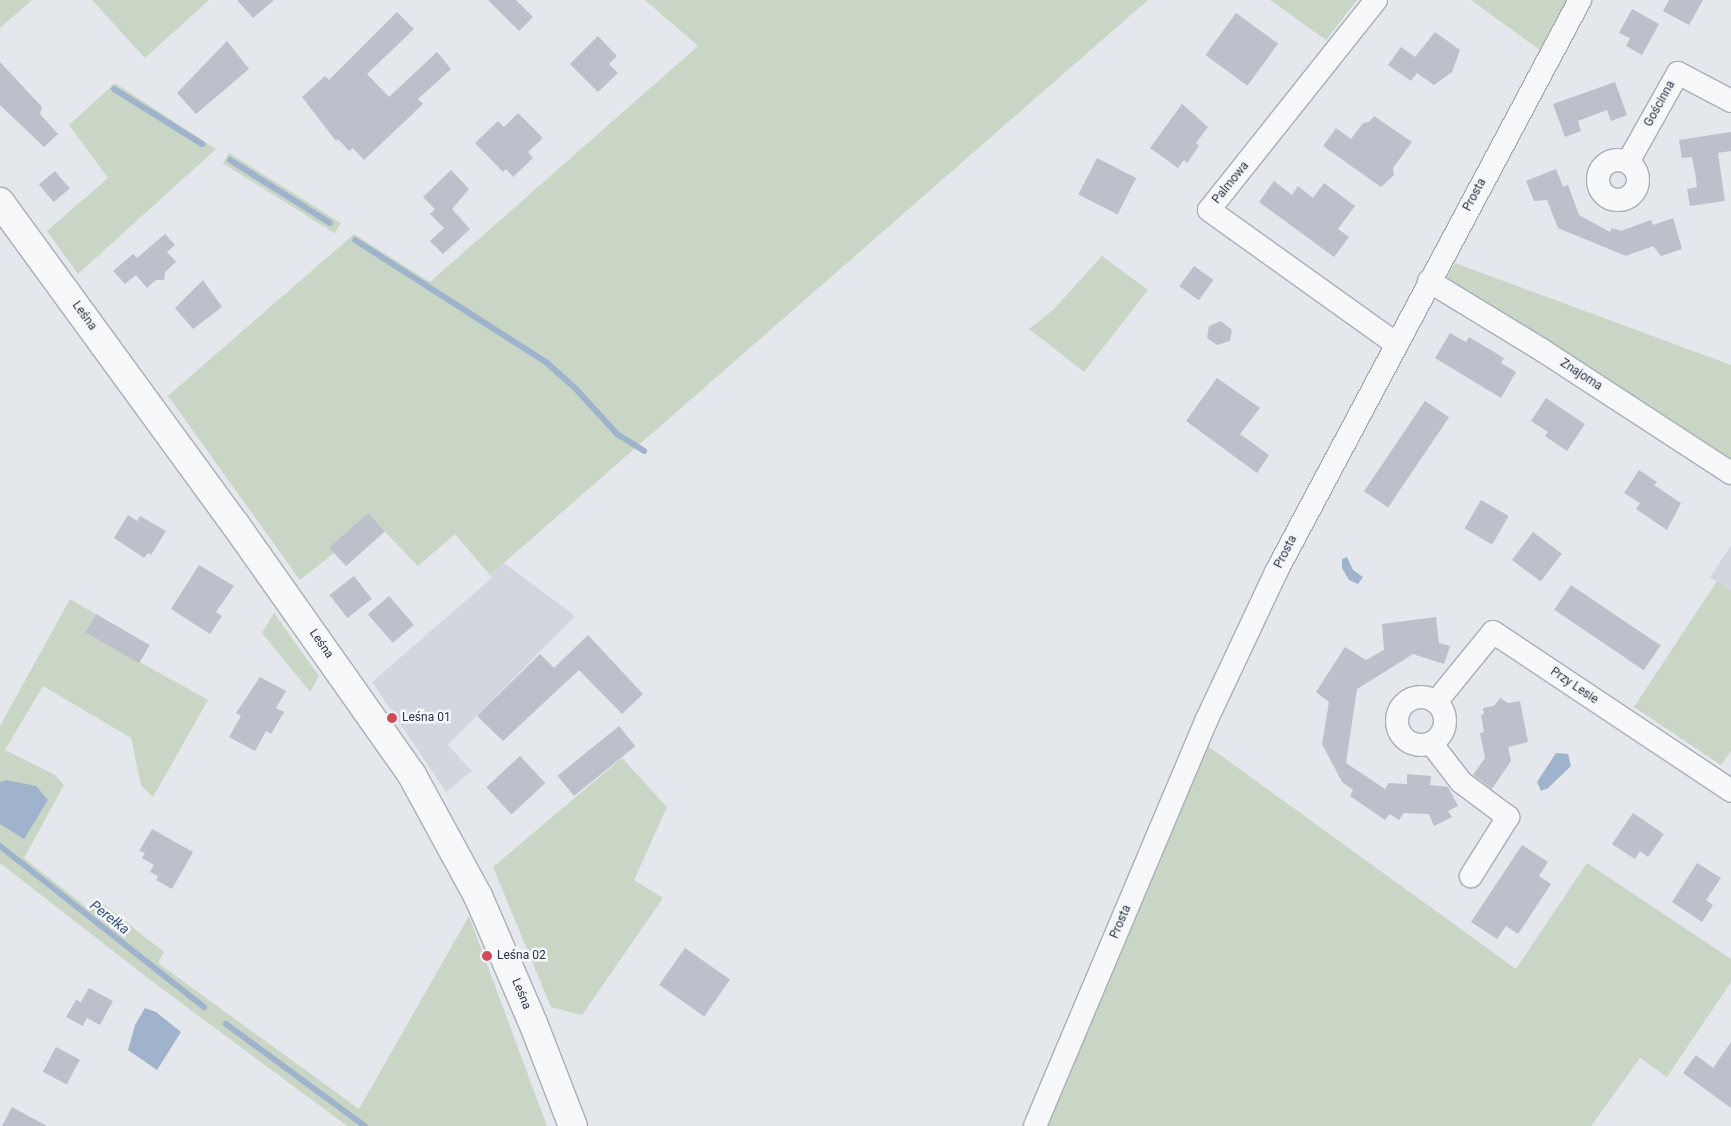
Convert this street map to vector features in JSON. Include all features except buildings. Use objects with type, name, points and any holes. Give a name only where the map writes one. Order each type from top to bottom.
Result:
[{"type":"street","name":"Palmowa","points":[[1376,0],[1209,210],[1395,343]]},
{"type":"street","name":"Prosta","points":[[1035,1126],[1206,721],[1276,572],[1360,418],[1395,343],[1580,0]]},
{"type":"street","name":"Gościnna","points":[[1628,162],[1678,73],[1731,101]]},
{"type":"street","name":"Leśna","points":[[0,202],[226,511],[412,776],[478,896],[533,1023],[573,1126]]},
{"type":"street","name":"Znajoma","points":[[1429,281],[1542,350],[1731,473]]},
{"type":"street","name":"Przy Lesie","points":[[1436,702],[1493,632],[1731,791]]},
{"type":"street","points":[[1416,698],[1436,702],[1446,720],[1440,736],[1430,743],[1417,745],[1403,737],[1399,730],[1398,714],[1408,701],[1416,698]]},
{"type":"street","points":[[1430,743],[1461,782],[1508,817],[1471,876]]},
{"type":"shaded area","points":[[1731,545],[1731,591],[1710,577]]},
{"type":"shaded area","points":[[504,563],[575,616],[448,745],[472,771],[446,792],[372,682],[492,578],[490,575]]},
{"type":"green space","points":[[0,0],[32,0],[0,28]]},
{"type":"green space","points":[[92,0],[209,0],[145,58]]},
{"type":"green space","points":[[645,0],[1148,0],[490,575],[455,534],[418,566],[368,514],[330,548],[334,553],[300,580],[168,396],[354,234],[430,282],[698,46]]},
{"type":"green space","points":[[1270,0],[1357,0],[1326,40]]},
{"type":"green space","points":[[1471,0],[1569,0],[1541,51]]},
{"type":"green space","points":[[115,83],[216,149],[78,274],[47,231],[108,178],[69,125]]},
{"type":"green space","points":[[229,153],[341,223],[335,233],[223,163]]},
{"type":"green space","points":[[1102,256],[1148,290],[1084,372],[1029,329],[1053,310]]},
{"type":"green space","points":[[1455,263],[1731,365],[1731,464],[1443,285]]},
{"type":"green space","points":[[1717,581],[1731,591],[1731,751],[1721,765],[1634,707]]},
{"type":"green space","points":[[70,599],[96,614],[86,632],[208,700],[153,797],[141,785],[131,738],[43,686],[5,750],[55,775],[64,785],[24,858],[90,910],[97,899],[164,952],[158,963],[359,1109],[469,916],[547,1126],[347,1126],[149,979],[0,863],[0,726]]},
{"type":"green space","points":[[274,613],[319,676],[310,692],[262,633]]},
{"type":"green space","points":[[1205,744],[1516,969],[1587,863],[1731,959],[1731,982],[1667,1077],[1640,1058],[1591,1126],[1047,1126]]},
{"type":"green space","points":[[622,758],[667,807],[634,880],[663,898],[582,1015],[551,1007],[493,867]]},
{"type":"water","points":[[1347,557],[1353,570],[1363,577],[1358,584],[1349,580],[1342,568],[1342,559]]},
{"type":"water","points":[[1556,753],[1568,754],[1571,766],[1548,788],[1541,791],[1537,782]]},
{"type":"water","points":[[6,780],[36,786],[48,800],[24,839],[0,824],[0,782]]},
{"type":"water","points":[[145,1008],[156,1012],[181,1032],[157,1070],[128,1050],[135,1025]]},
{"type":"waterway","points":[[114,89],[202,144]]},
{"type":"waterway","points":[[230,160],[330,223]]},
{"type":"waterway","points":[[355,240],[546,362],[575,388],[617,434],[644,451]]},
{"type":"waterway","name":"Perełka","points":[[0,846],[204,1007]]},
{"type":"waterway","name":"Perełka","points":[[226,1024],[365,1126]]},
{"type":"place","name":"Leśna 01","points":[[392,718]]},
{"type":"place","name":"Leśna 02","points":[[487,956]]}]
